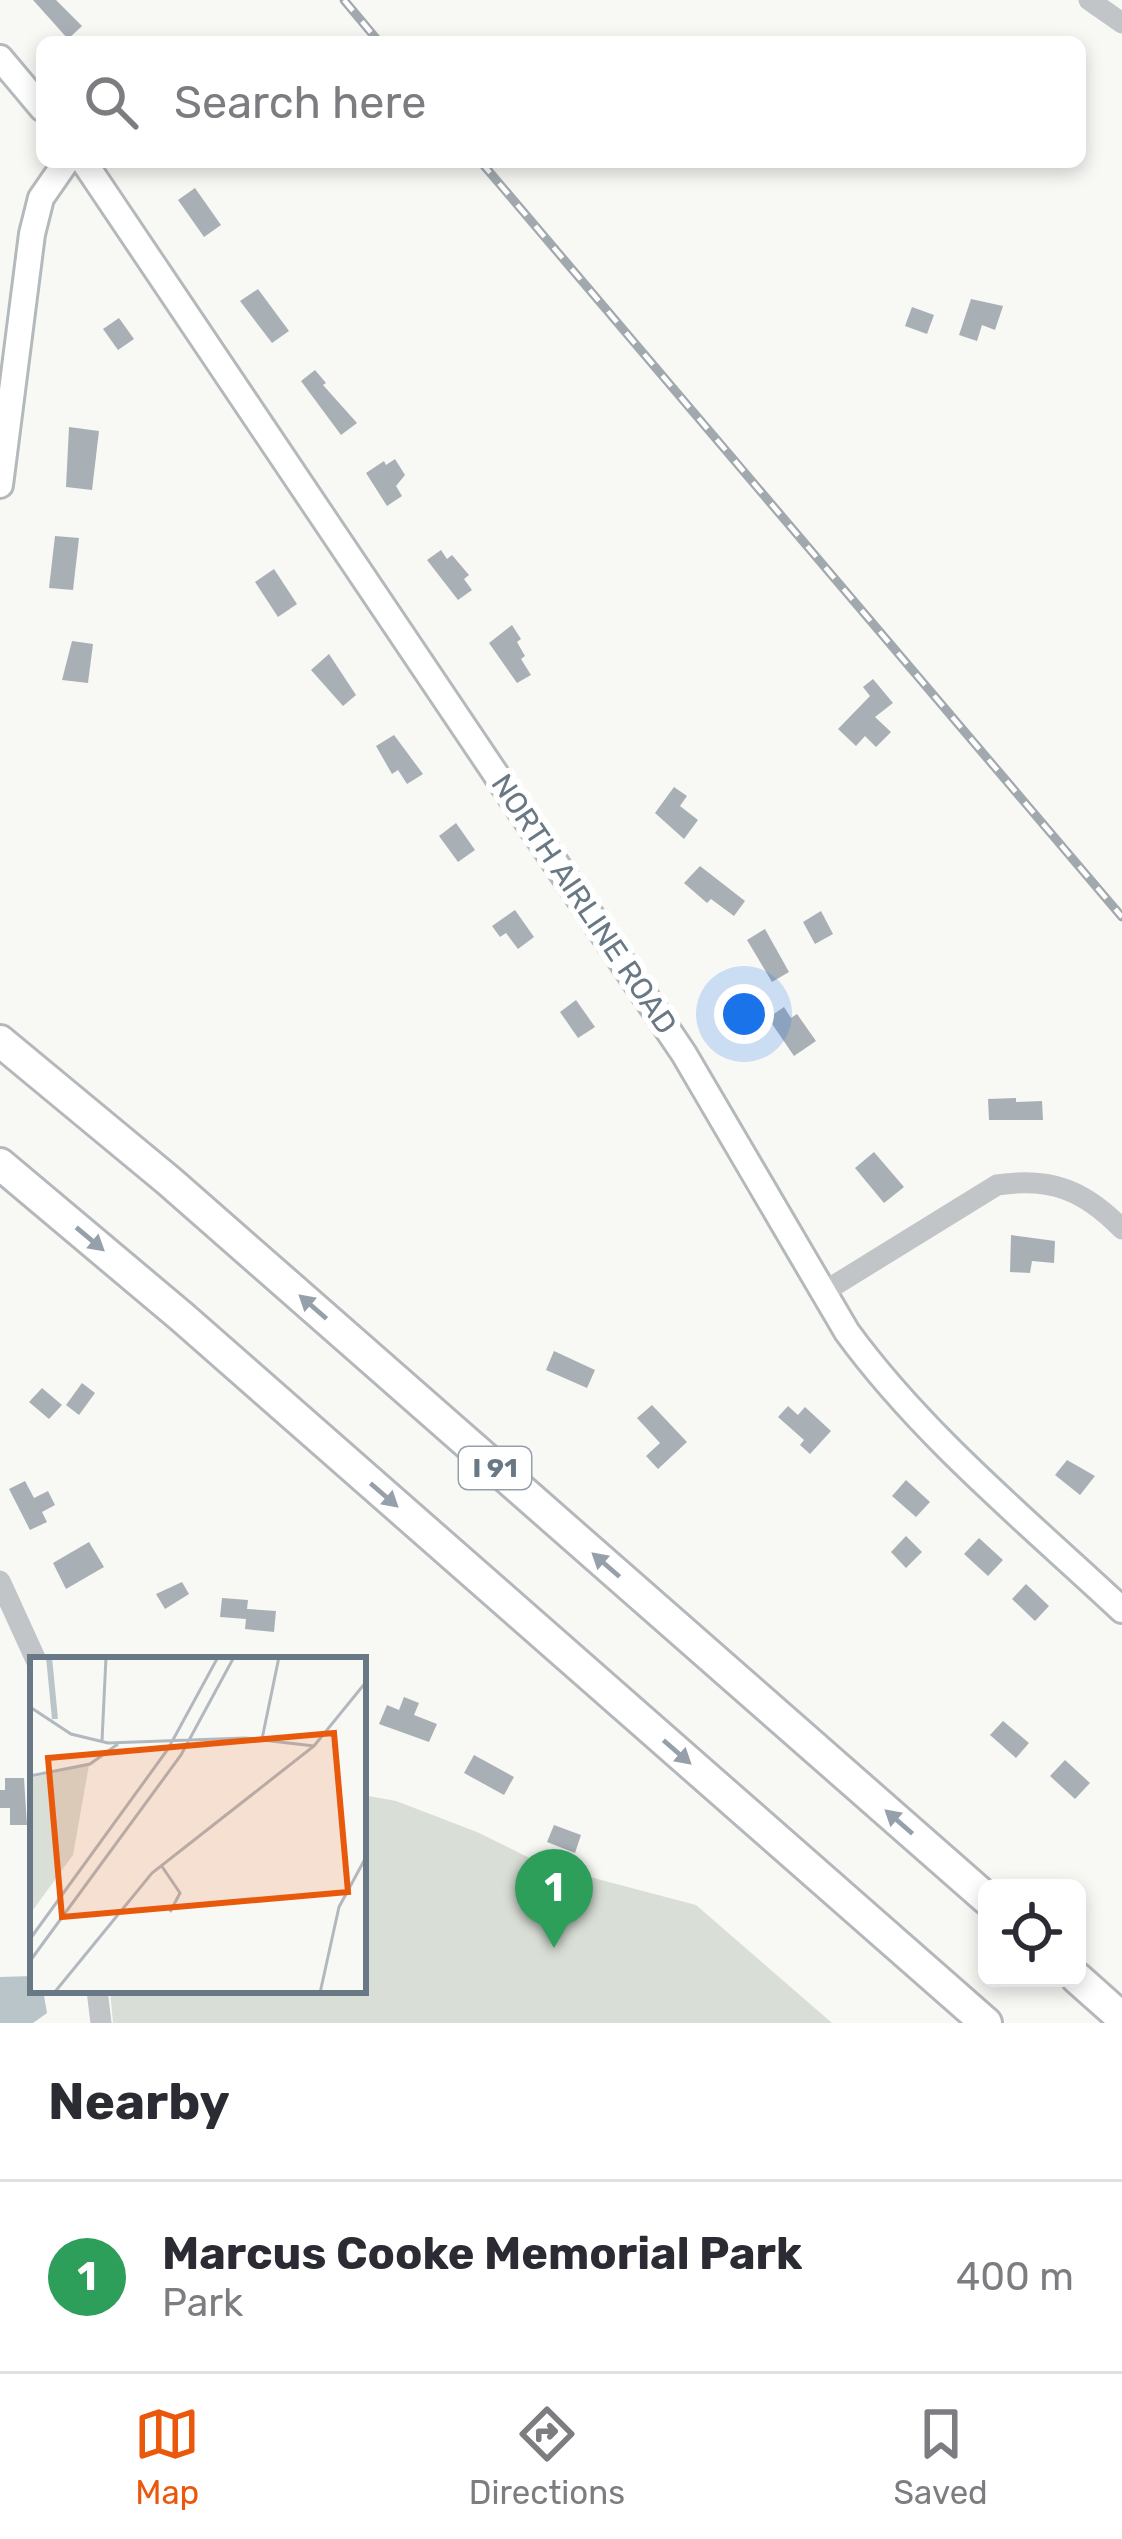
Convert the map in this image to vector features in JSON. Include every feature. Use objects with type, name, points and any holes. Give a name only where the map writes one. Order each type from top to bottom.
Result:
[{"type":"highway","name":"I 91","points":[[0,1041],[187,1197],[978,1891]]},
{"type":"highway","points":[[0,1164],[165,1302],[986,2023]]},
{"type":"highway","points":[[1086,1986],[1122,2018]]},
{"type":"main road","points":[[0,58],[36,100]]},
{"type":"main road","points":[[0,485],[32,234],[47,186],[61,168]]},
{"type":"main road","name":"NORTH AIRLINE ROAD","points":[[88,168],[684,1054],[822,1293],[869,1363],[930,1429],[1122,1610]]},
{"type":"street","points":[[1089,0],[1122,23]]},
{"type":"street","points":[[822,1293],[997,1185],[1029,1180],[1067,1188],[1122,1229]]},
{"type":"street","points":[[0,1580],[35,1657]]},
{"type":"street","points":[[97,1993],[100,2023]]},
{"type":"shaded area","points":[[366,1796],[396,1801],[477,1832],[544,1865],[696,1905],[832,2023],[113,2023],[110,1993],[366,1993]]},
{"type":"shaded area","points":[[30,1976],[30,1993],[44,1993],[47,2013],[33,2023],[0,2023],[0,1977]]},
{"type":"building","points":[[33,0],[56,0],[82,26],[65,36]]},
{"type":"building","points":[[195,188],[221,225],[204,237],[178,200]]},
{"type":"building","points":[[258,289],[289,331],[272,343],[240,301]]},
{"type":"building","points":[[971,299],[1003,306],[995,330],[982,325],[977,341],[959,335]]},
{"type":"building","points":[[912,307],[934,315],[927,334],[905,326]]},
{"type":"building","points":[[119,318],[134,339],[118,350],[103,329]]},
{"type":"building","points":[[315,370],[357,423],[341,435],[301,381]]},
{"type":"building","points":[[69,427],[99,431],[92,490],[66,487]]},
{"type":"building","points":[[395,459],[405,475],[396,486],[402,496],[387,506],[366,473]]},
{"type":"building","points":[[55,536],[79,538],[73,590],[49,588]]},
{"type":"building","points":[[441,550],[469,575],[464,579],[472,590],[458,600],[427,560]]},
{"type":"building","points":[[274,569],[297,604],[278,617],[255,582]]},
{"type":"building","points":[[512,625],[521,639],[517,642],[525,656],[521,659],[531,675],[517,683],[489,643]]},
{"type":"building","points":[[72,641],[93,644],[88,683],[62,680]]},
{"type":"building","points":[[329,654],[356,695],[343,706],[311,670]]},
{"type":"building","points":[[873,679],[893,703],[875,717],[891,732],[876,747],[865,736],[856,746],[838,729],[870,696],[863,687]]},
{"type":"building","points":[[394,735],[423,774],[407,784],[398,770],[392,774],[376,746]]},
{"type":"building","points":[[674,787],[687,796],[680,806],[698,820],[684,839],[655,813]]},
{"type":"building","points":[[456,823],[475,850],[458,862],[439,836]]},
{"type":"building","points":[[700,866],[745,901],[734,916],[711,899],[707,903],[684,883]]},
{"type":"building","points":[[515,910],[534,937],[518,949],[506,933],[500,937],[492,926]]},
{"type":"building","points":[[821,911],[833,934],[815,944],[803,922]]},
{"type":"building","points":[[765,929],[789,972],[772,982],[747,940]]},
{"type":"building","points":[[576,1000],[595,1027],[578,1038],[560,1012]]},
{"type":"building","points":[[784,1007],[791,1018],[797,1014],[816,1041],[794,1056],[768,1018]]},
{"type":"building","points":[[1016,1098],[1016,1102],[1042,1101],[1043,1120],[989,1120],[988,1099]]},
{"type":"building","points":[[874,1152],[904,1187],[884,1203],[855,1168]]},
{"type":"building","points":[[1011,1235],[1055,1241],[1054,1263],[1032,1261],[1030,1273],[1010,1272]]},
{"type":"building","points":[[554,1351],[595,1370],[587,1388],[546,1370]]},
{"type":"building","points":[[82,1383],[95,1393],[79,1415],[66,1405]]},
{"type":"building","points":[[42,1388],[62,1405],[49,1419],[29,1402]]},
{"type":"building","points":[[652,1405],[687,1442],[658,1469],[646,1456],[660,1443],[637,1418]]},
{"type":"building","points":[[788,1406],[798,1415],[805,1407],[831,1431],[810,1454],[800,1445],[804,1440],[778,1417]]},
{"type":"building","points":[[1067,1460],[1095,1476],[1080,1495],[1055,1475]]},
{"type":"building","points":[[906,1480],[930,1502],[916,1517],[892,1496]]},
{"type":"building","points":[[25,1481],[34,1498],[48,1491],[55,1505],[42,1512],[47,1522],[30,1530],[9,1489]]},
{"type":"building","points":[[906,1536],[922,1552],[906,1568],[891,1552]]},
{"type":"building","points":[[979,1538],[1003,1560],[988,1576],[964,1554]]},
{"type":"building","points":[[89,1542],[104,1567],[66,1589],[53,1563]]},
{"type":"building","points":[[182,1582],[189,1594],[165,1609],[156,1594]]},
{"type":"building","points":[[1026,1584],[1049,1606],[1035,1621],[1012,1599]]},
{"type":"building","points":[[222,1598],[248,1600],[247,1609],[276,1611],[274,1632],[245,1629],[246,1619],[220,1617]]},
{"type":"building","points":[[404,1697],[419,1703],[414,1715],[437,1724],[429,1742],[379,1724],[387,1705],[399,1710]]},
{"type":"building","points":[[1003,1721],[1029,1743],[1016,1758],[990,1735]]},
{"type":"building","points":[[474,1755],[514,1777],[504,1795],[464,1773]]},
{"type":"building","points":[[1065,1760],[1090,1783],[1075,1799],[1050,1776]]},
{"type":"building","points":[[5,1778],[24,1778],[27,1825],[10,1825],[10,1808],[0,1808]]},
{"type":"building","points":[[554,1825],[581,1835],[575,1853],[547,1842]]},
{"type":"railway","points":[[344,0],[374,36]]},
{"type":"railway","points":[[486,168],[1122,917]]},
{"type":"place","name":"Marcus Cooke Memorial Park","points":[[554,1948]]}]
